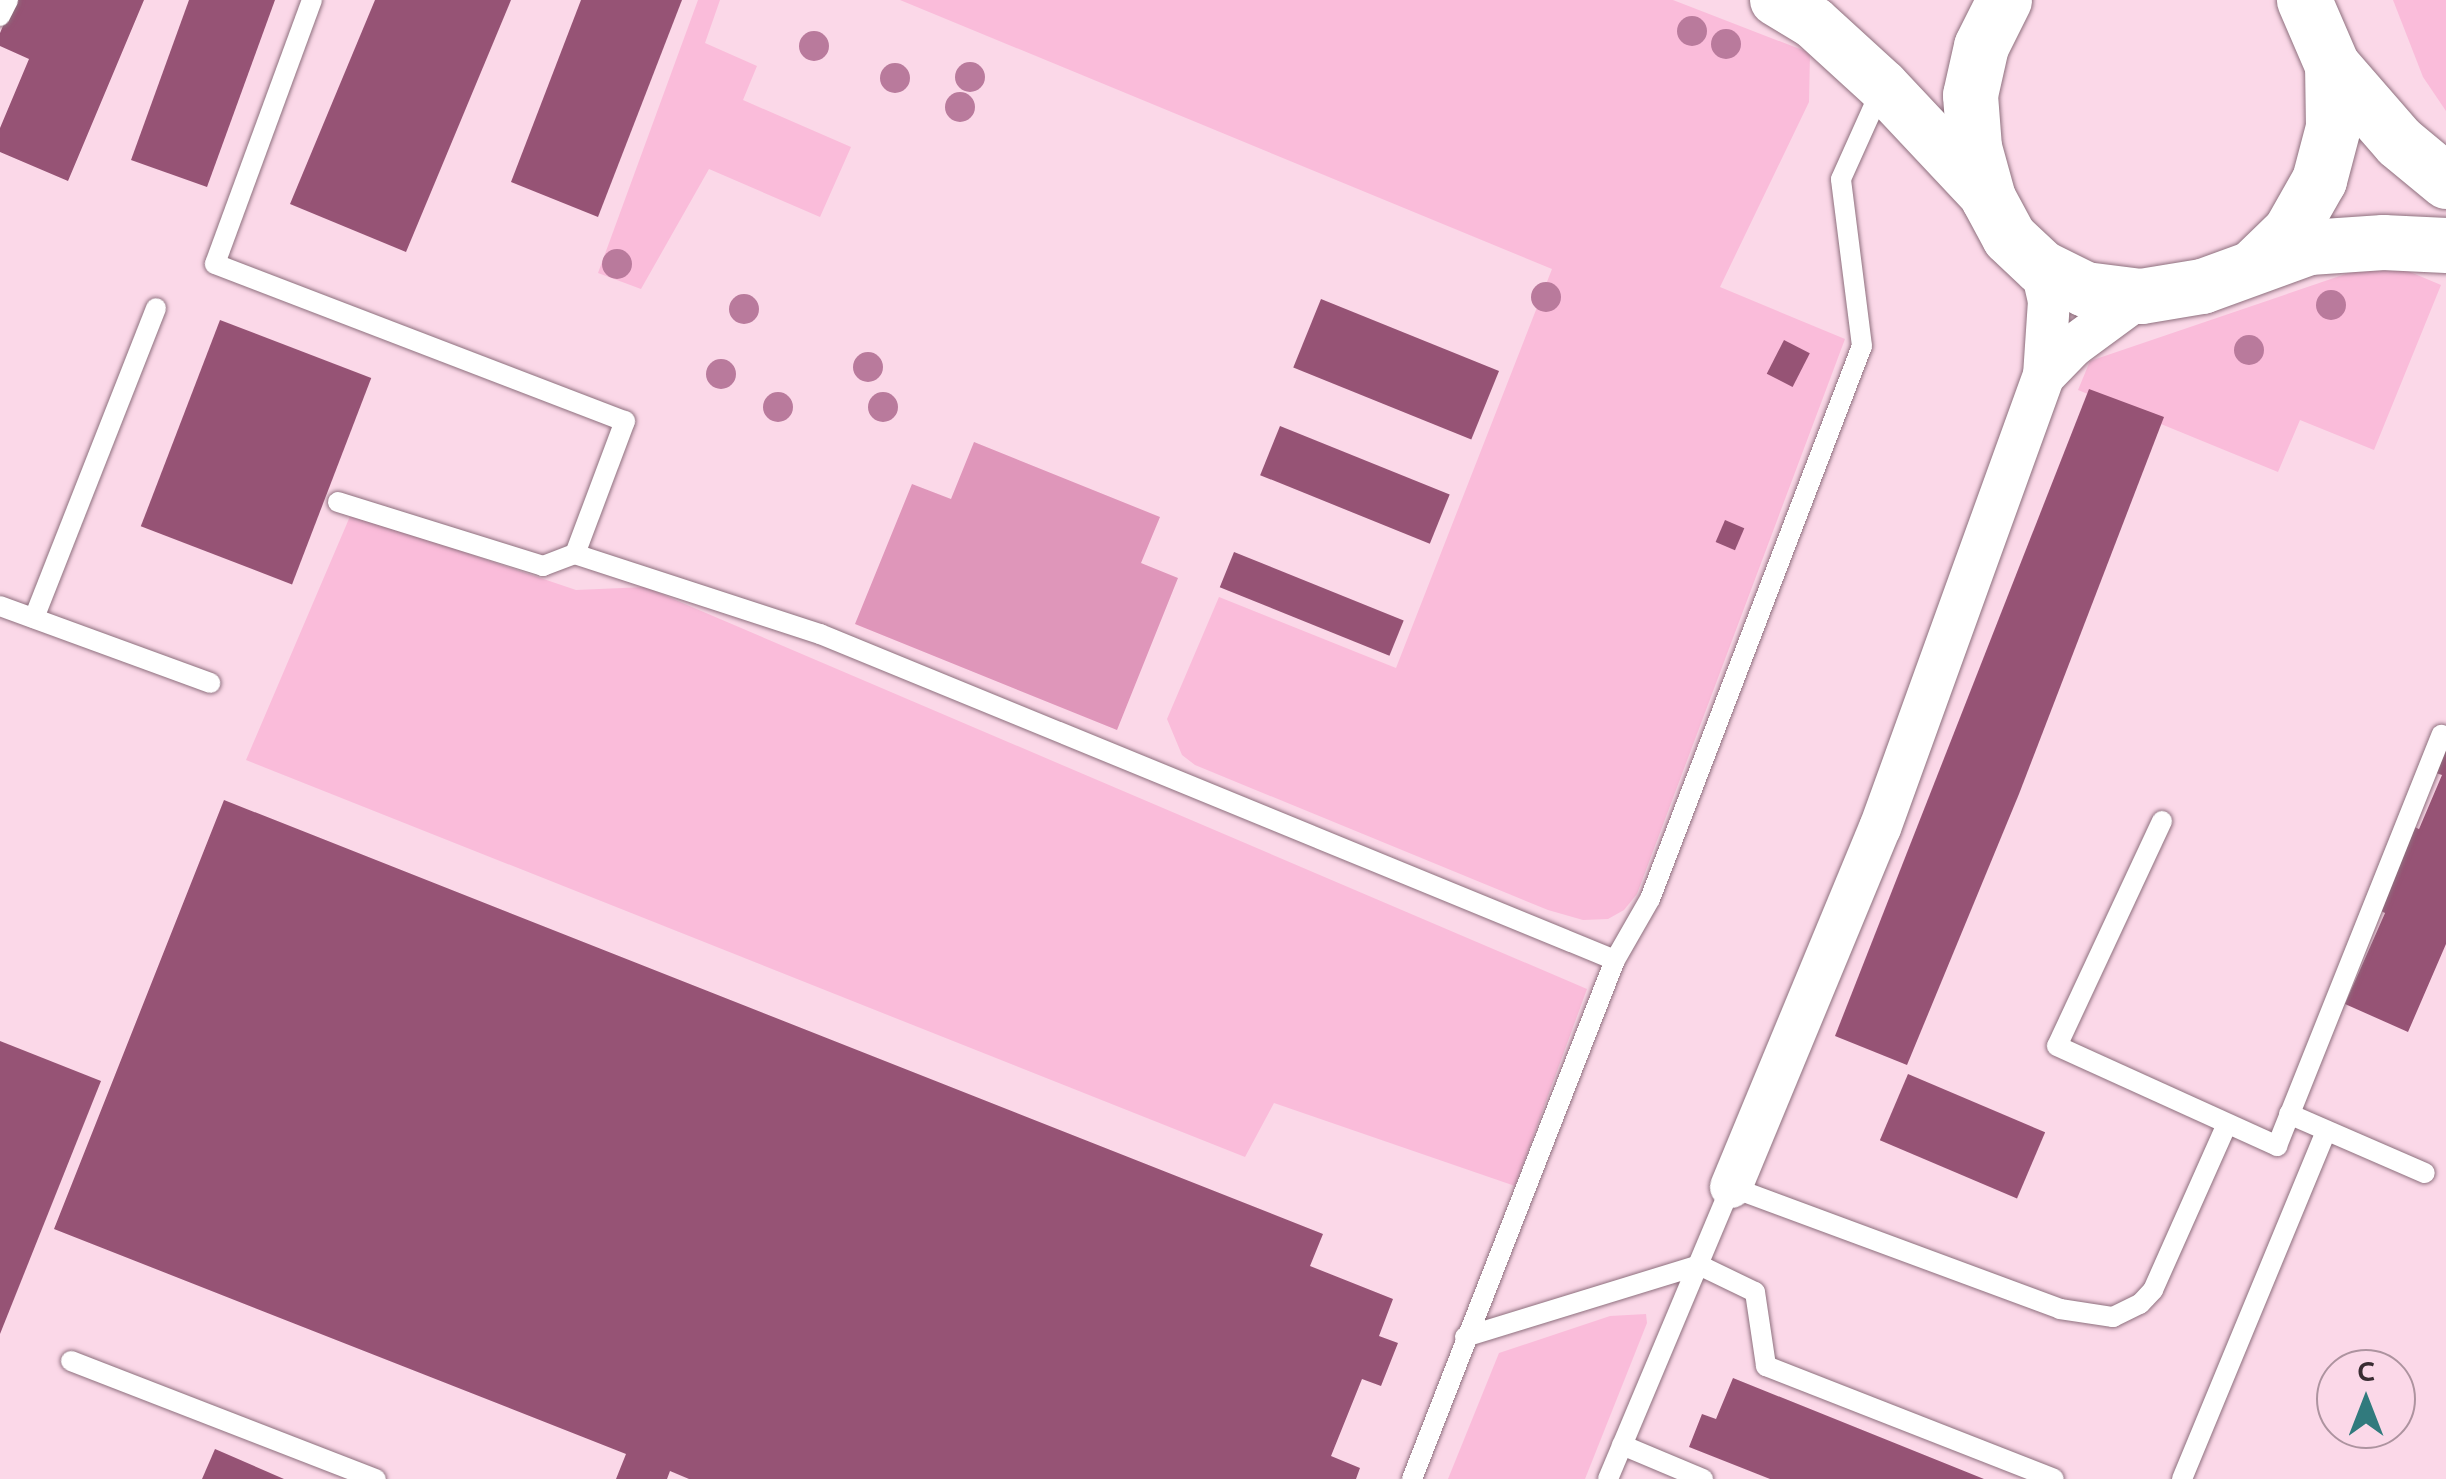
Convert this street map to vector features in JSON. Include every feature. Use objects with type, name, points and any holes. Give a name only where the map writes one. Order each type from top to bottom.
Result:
[{"type":"main road","points":[[2004,0],[1980,46],[1970,95],[1974,146],[1988,198],[2010,237],[2041,267],[2085,289],[2141,296],[2202,286],[2309,248],[2383,242],[2446,246]]},
{"type":"main road","points":[[2322,25],[2399,142],[2446,181]]},
{"type":"main road","points":[[2253,266],[2290,230],[2319,180],[2333,127],[2322,25]]},
{"type":"street","points":[[1776,0],[1814,23],[1883,86],[1988,198]]},
{"type":"street","points":[[1731,1187],[1880,828],[2044,376],[2049,301],[2041,267]]},
{"type":"street","points":[[2044,376],[2073,346],[2141,296]]},
{"type":"lane","points":[[0,16],[8,0]]},
{"type":"lane","points":[[312,0],[215,264],[625,420],[575,554]]},
{"type":"lane","points":[[1412,1479],[1615,960],[1650,898],[1862,346],[1842,179],[1883,86]]},
{"type":"lane","points":[[34,618],[156,308]]},
{"type":"lane","points":[[338,502],[543,566],[575,554],[820,634],[1615,960]]},
{"type":"lane","points":[[0,606],[210,683]]},
{"type":"lane","points":[[2162,822],[2057,1046],[2276,1146],[2441,735]]},
{"type":"lane","points":[[2289,1114],[2425,1173]]},
{"type":"lane","points":[[1608,1479],[1731,1187],[2060,1309],[2113,1317],[2140,1304],[2153,1290],[2226,1126]]},
{"type":"lane","points":[[2182,1479],[2326,1130]]},
{"type":"lane","points":[[1465,1336],[1699,1265],[1755,1292],[1766,1366],[2054,1479]]},
{"type":"lane","points":[[71,1361],[376,1479]]},
{"type":"lane","points":[[1622,1444],[1703,1479]]},
{"type":"shaded area","points":[[698,0],[720,0],[705,43],[757,66],[743,100],[851,147],[820,217],[709,169],[641,289],[598,273]]},
{"type":"shaded area","points":[[900,0],[1673,0],[1810,53],[1809,102],[1720,287],[1845,339],[1637,894],[1624,910],[1608,919],[1583,920],[1548,910],[1195,765],[1182,755],[1167,719],[1219,597],[1396,668],[1552,269]]},
{"type":"shaded area","points":[[2393,0],[2446,0],[2446,111],[2423,77]]},
{"type":"shaded area","points":[[2384,261],[2441,285],[2374,450],[2300,420],[2278,472],[2078,390],[2090,361]]},
{"type":"shaded area","points":[[974,442],[1160,517],[1141,563],[1178,578],[1117,730],[855,624],[912,484],[951,499]]},
{"type":"shaded area","points":[[351,514],[576,590],[645,587],[1587,989],[1515,1186],[1274,1103],[1245,1157],[246,760]]},
{"type":"shaded area","points":[[1646,1314],[1647,1323],[1585,1479],[1448,1479],[1499,1353],[1610,1316]]},
{"type":"building","points":[[14,0],[144,0],[68,181],[0,152],[0,128],[29,59],[0,46],[0,33]]},
{"type":"building","points":[[189,0],[275,0],[207,187],[131,160]]},
{"type":"building","points":[[375,0],[511,0],[406,252],[290,204]]},
{"type":"building","points":[[581,0],[682,0],[598,217],[511,182]]},
{"type":"building","points":[[1321,299],[1499,371],[1471,440],[1293,368]]},
{"type":"building","points":[[220,320],[371,378],[292,584],[141,526]]},
{"type":"building","points":[[1784,340],[1810,353],[1793,387],[1767,374]]},
{"type":"building","points":[[2089,389],[2164,417],[2019,794],[1907,1065],[1835,1036]]},
{"type":"building","points":[[1280,426],[1450,495],[1430,544],[1260,475]]},
{"type":"building","points":[[1725,520],[1744,528],[1735,550],[1716,542]]},
{"type":"building","points":[[1234,552],[1404,621],[1389,656],[1220,587]]},
{"type":"building","points":[[2446,742],[2446,944],[2408,1032],[2345,1004],[2385,913],[2377,909],[2412,826],[2419,829],[2442,775],[2433,772]]},
{"type":"building","points":[[224,800],[1323,1234],[1310,1266],[1393,1299],[1379,1336],[1398,1343],[1381,1386],[1362,1379],[1331,1456],[1360,1468],[1356,1479],[689,1479],[670,1471],[667,1479],[616,1479],[626,1454],[54,1229]]},
{"type":"building","points":[[0,1041],[101,1081],[0,1334]]},
{"type":"building","points":[[1908,1074],[2045,1132],[2017,1198],[1880,1140]]},
{"type":"building","points":[[1733,1378],[1984,1479],[1770,1479],[1689,1447],[1702,1414],[1716,1419]]},
{"type":"building","points":[[215,1449],[284,1479],[202,1479]]}]
